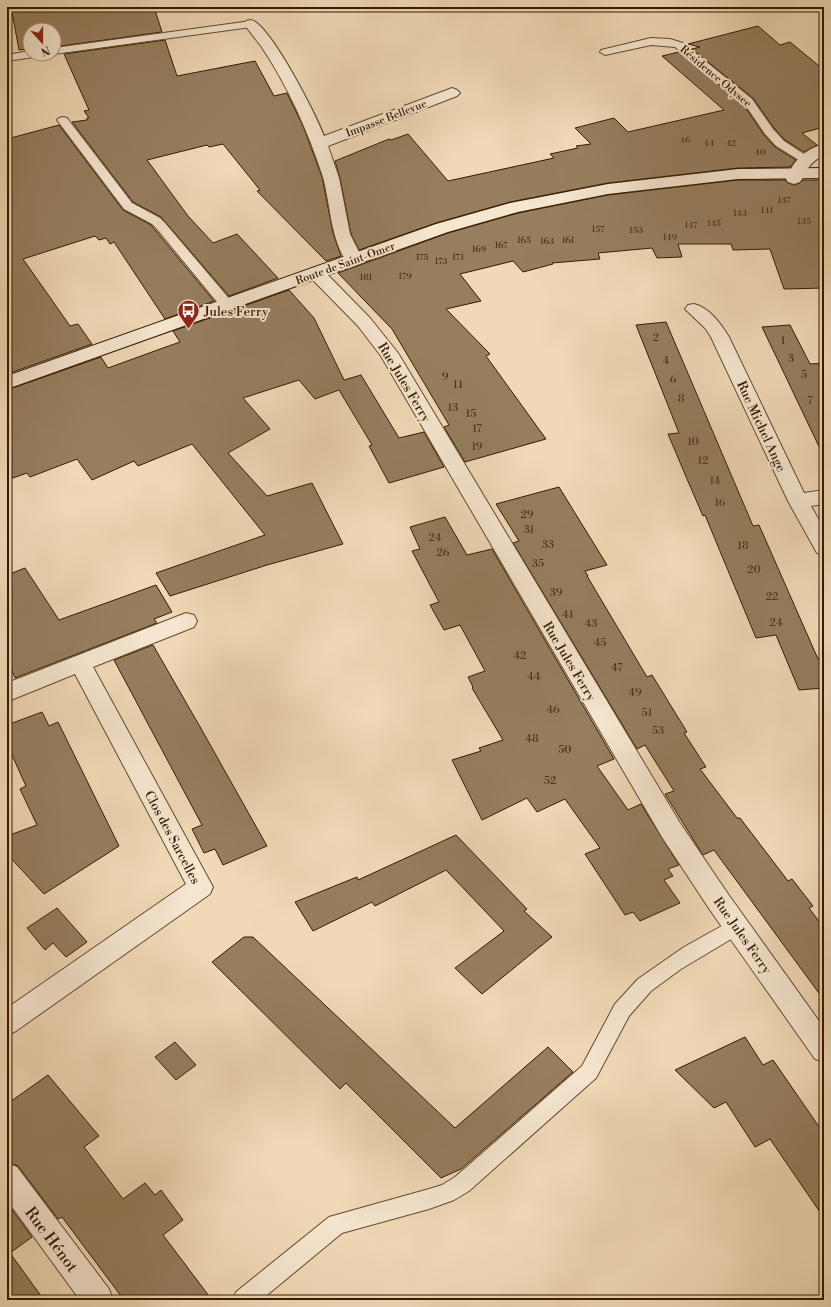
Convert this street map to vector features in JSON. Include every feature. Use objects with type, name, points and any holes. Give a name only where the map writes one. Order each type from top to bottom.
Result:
[{"type":"street","points":[[251,24],[264,38],[299,98],[313,126],[331,178],[342,234],[354,260]]},
{"type":"street","name":"Impasse Bellevue","points":[[319,144],[452,93]]},
{"type":"street","points":[[795,176],[799,165],[824,149]]},
{"type":"street","name":"Route de Saint-Omer","points":[[7,383],[442,228],[497,212],[608,189],[692,180],[795,176],[824,173]]},
{"type":"street","name":"Route de Saint-Omer","points":[[795,176],[824,180]]},
{"type":"street","name":"Rue Jules Ferry","points":[[316,274],[364,322],[389,353],[671,830],[736,926],[824,1050]]},
{"type":"street","name":"Rue Michel Ange","points":[[694,309],[711,324],[720,337],[798,501],[824,548]]},
{"type":"street","points":[[798,501],[824,497]]},
{"type":"street","points":[[11,690],[186,621]]},
{"type":"street","name":"Clos des Sarcelles","points":[[7,1023],[201,887],[80,663]]},
{"type":"street","name":"Rue Hénot","points":[[7,1177],[98,1300]]},
{"type":"lane","points":[[62,50],[251,24]]},
{"type":"lane","name":"Résidence Odysee","points":[[605,52],[644,43],[660,42],[679,45],[748,100],[779,143],[806,160]]},
{"type":"lane","points":[[7,58],[22,56]]},
{"type":"lane","points":[[63,120],[128,206],[156,221],[227,305]]},
{"type":"lane","points":[[244,1300],[336,1224],[447,1193],[476,1174],[589,1072],[596,1062],[623,1009],[642,988],[680,959],[736,926]]},
{"type":"building","points":[[11,7],[154,7],[162,32],[62,46],[62,22],[22,22],[22,50],[19,50]]},
{"type":"building","points":[[758,26],[780,45],[790,42],[824,70],[824,127],[802,133],[817,145],[804,152],[785,140],[774,128],[753,98],[692,49],[700,47],[688,44]]},
{"type":"building","points":[[165,40],[177,76],[255,61],[274,96],[287,93],[303,126],[322,177],[333,233],[341,256],[326,261],[257,191],[260,190],[223,144],[209,147],[207,145],[147,160],[188,216],[213,243],[237,234],[278,278],[229,296],[161,217],[133,202],[72,122],[87,120],[87,118],[89,118],[84,111],[89,110],[64,54]]},
{"type":"building","points":[[679,52],[743,104],[764,135],[775,147],[796,160],[790,167],[738,168],[608,183],[510,202],[436,223],[359,250],[351,234],[340,178],[335,161],[389,139],[391,140],[408,134],[448,181],[554,158],[550,154],[578,148],[576,146],[591,144],[575,128],[614,118],[628,132],[724,110],[662,56]]},
{"type":"building","points":[[59,125],[123,210],[151,225],[214,301],[165,319],[114,242],[110,244],[106,238],[99,240],[95,236],[23,259],[70,326],[78,324],[92,344],[7,374],[7,139]]},
{"type":"building","points":[[738,180],[785,180],[794,185],[803,180],[824,180],[824,288],[784,289],[770,249],[733,250],[731,244],[678,244],[682,257],[657,258],[652,248],[598,253],[600,259],[552,263],[553,264],[523,272],[513,261],[460,274],[481,301],[446,309],[490,354],[486,356],[546,439],[465,462],[444,427],[449,425],[392,329],[338,273],[448,233],[518,213],[608,195]]},
{"type":"building","points":[[289,290],[314,318],[344,380],[361,375],[399,438],[424,432],[444,467],[389,483],[369,446],[372,445],[339,390],[315,399],[299,380],[243,398],[270,429],[228,453],[267,496],[312,483],[343,544],[267,565],[170,596],[156,573],[265,535],[192,444],[138,466],[134,461],[92,480],[77,459],[30,477],[27,473],[7,480],[7,390],[101,357],[108,368],[180,342],[173,331]]},
{"type":"building","points":[[666,322],[753,526],[759,525],[818,659],[824,659],[824,688],[799,690],[776,635],[756,638],[705,515],[703,516],[687,479],[668,434],[679,433],[636,325]]},
{"type":"building","points":[[790,325],[810,364],[824,363],[824,457],[762,327]]},
{"type":"building","points":[[559,487],[607,565],[585,571],[587,576],[647,677],[652,675],[687,732],[684,733],[706,767],[700,769],[788,881],[792,879],[813,906],[809,908],[824,928],[824,1000],[714,850],[703,855],[665,794],[674,791],[645,745],[637,749],[513,543],[519,541],[496,504]]},
{"type":"building","points":[[445,517],[467,555],[492,549],[614,759],[597,766],[628,810],[641,804],[679,865],[668,869],[673,876],[664,880],[680,903],[640,921],[633,912],[625,915],[585,854],[600,848],[565,799],[537,812],[527,798],[482,820],[452,760],[481,751],[479,748],[503,740],[472,688],[473,687],[468,677],[485,671],[460,625],[444,630],[430,605],[439,602],[412,551],[420,549],[410,527]]},
{"type":"building","points":[[25,568],[59,620],[156,585],[172,612],[154,619],[157,623],[15,678],[7,660],[7,575]]},
{"type":"building","points":[[153,645],[267,846],[223,865],[215,849],[204,853],[192,829],[202,825],[114,660]]},
{"type":"building","points":[[42,712],[49,726],[58,722],[119,846],[44,894],[7,854],[7,836],[37,825],[20,789],[26,786],[7,744],[7,725]]},
{"type":"building","points":[[456,835],[527,909],[524,911],[552,937],[482,994],[455,968],[504,931],[446,870],[375,906],[372,902],[313,931],[295,902],[357,877],[358,880]]},
{"type":"building","points":[[57,908],[87,942],[66,957],[53,943],[45,950],[27,928]]},
{"type":"building","points":[[244,937],[253,937],[455,1128],[548,1047],[573,1072],[461,1169],[441,1178],[346,1083],[340,1089],[212,962]]},
{"type":"building","points":[[745,1037],[763,1065],[773,1060],[824,1134],[824,1218],[770,1139],[755,1147],[726,1102],[714,1108],[675,1070]]},
{"type":"building","points":[[175,1042],[196,1065],[176,1080],[155,1057]]},
{"type":"building","points":[[48,1075],[99,1136],[84,1147],[123,1199],[145,1183],[155,1195],[161,1190],[183,1220],[163,1235],[212,1300],[124,1300],[62,1217],[58,1219],[18,1166],[7,1162],[7,1104]]},
{"type":"building","points":[[7,1203],[32,1237],[10,1253],[44,1300],[7,1300]]},
{"type":"place","name":"Jules Ferry","points":[[189,330]]}]
